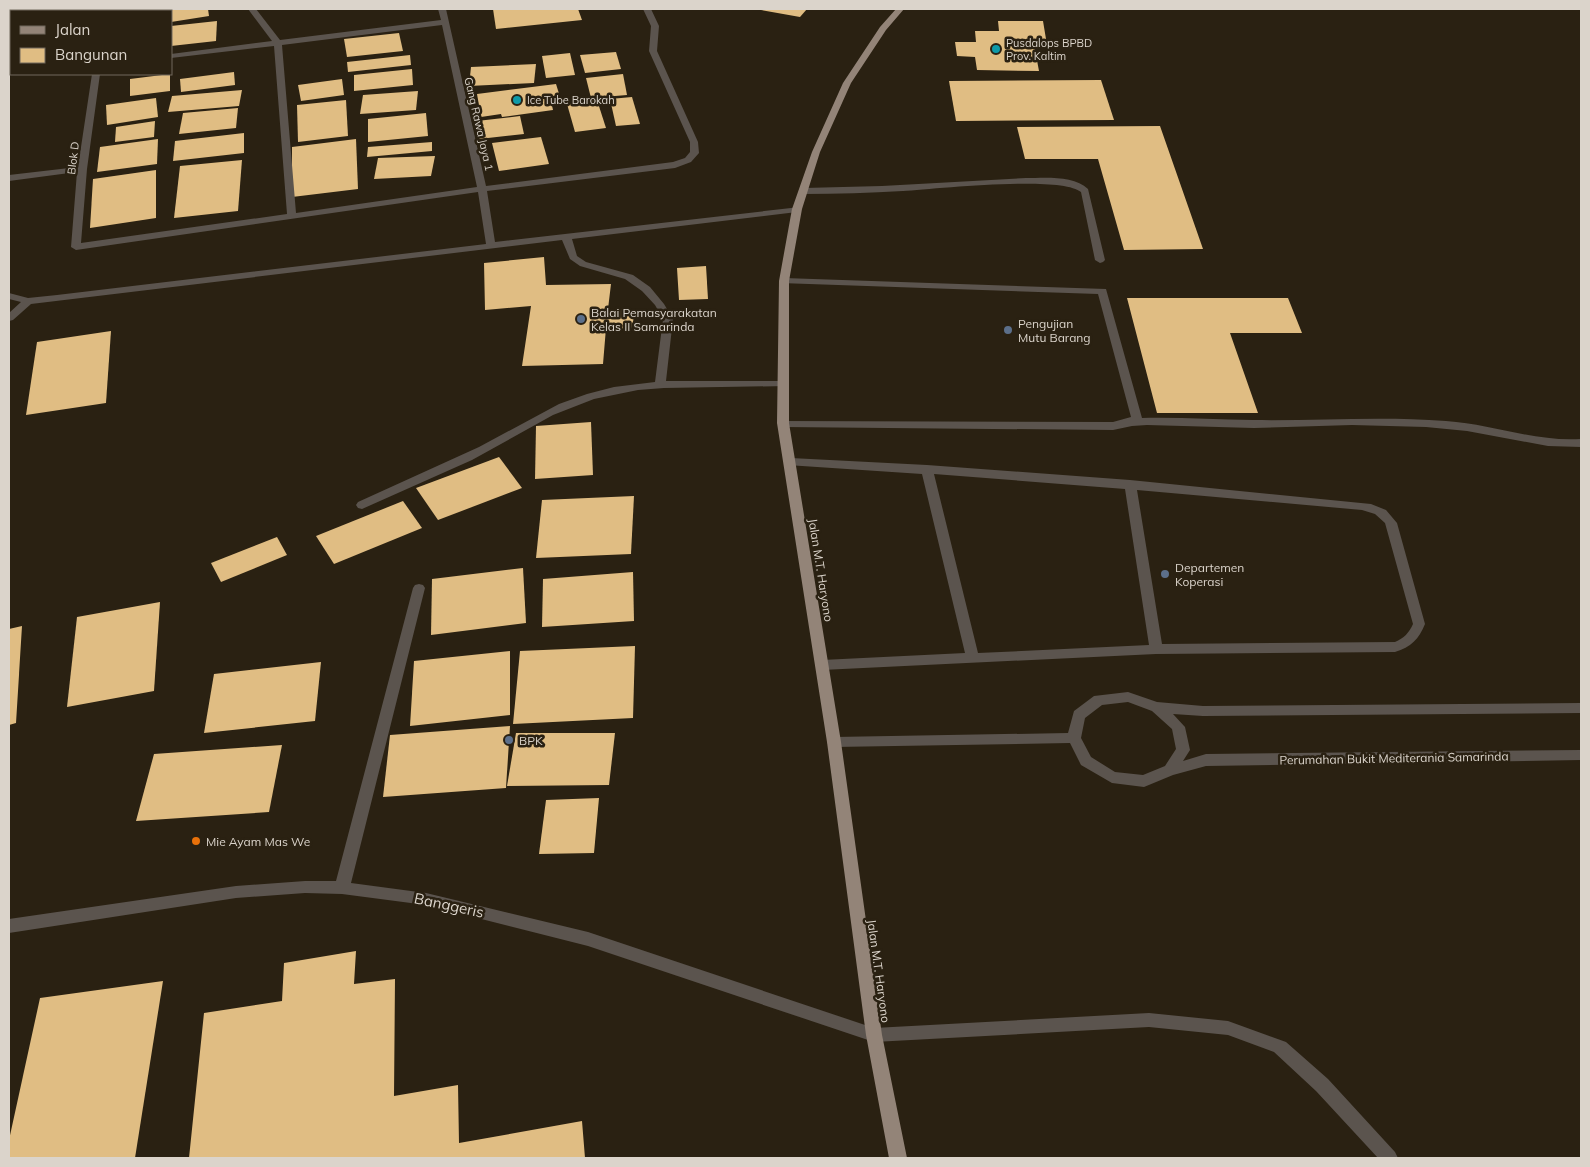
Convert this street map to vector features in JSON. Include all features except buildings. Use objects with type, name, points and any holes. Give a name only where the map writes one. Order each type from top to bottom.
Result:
[{"type":"main road","name":"Jalan M.T. Haryono","points":[[898,1158],[874,1035],[834,742],[783,423],[783,384],[784,281],[797,209],[816,152],[847,83],[883,29],[900,9]]},
{"type":"street","points":[[252,9],[278,43],[292,217],[482,189],[675,165],[688,160],[695,153],[694,142],[653,51],[654,26],[647,9]]},
{"type":"street","name":"Gang Rawa Jaya 1","points":[[442,9],[482,189],[491,246]]},
{"type":"street","points":[[172,56],[444,22]]},
{"type":"street","name":"Blok D","points":[[96,75],[82,169],[76,247],[292,217]]},
{"type":"street","points":[[9,178],[82,169]]},
{"type":"street","points":[[804,191],[873,190],[1010,182],[1073,184],[1085,191],[1100,260]]},
{"type":"street","points":[[9,296],[28,301],[797,209]]},
{"type":"street","points":[[566,237],[573,257],[583,264],[629,277],[646,289],[659,304],[668,320],[660,386]]},
{"type":"street","points":[[784,281],[1102,291],[1137,413],[1137,418],[1132,422]]},
{"type":"street","points":[[9,318],[28,301]]},
{"type":"street","points":[[362,505],[481,451],[553,412],[589,396],[620,389],[660,386],[783,384]]},
{"type":"street","points":[[783,423],[1113,426],[1132,422],[1251,424],[1403,422],[1461,426],[1499,432],[1535,442],[1568,445],[1581,443]]},
{"type":"street","points":[[790,462],[927,469],[1130,484],[1353,505],[1376,509],[1386,515],[1390,523],[1419,624],[1415,634],[1404,645],[1396,647],[1156,649],[822,665]]},
{"type":"street","points":[[927,469],[972,659]]},
{"type":"street","points":[[1130,484],[1156,649]]},
{"type":"street","points":[[342,888],[419,588]]},
{"type":"street","points":[[1157,707],[1178,726],[1183,750],[1170,770],[1144,781],[1112,777],[1086,761],[1074,738],[1079,715],[1100,700],[1128,697],[1157,707],[1204,711],[1581,708]]},
{"type":"street","points":[[834,742],[1074,738]]},
{"type":"street","name":"Perumahan Bukit Mediterania Samarinda","points":[[1170,770],[1206,760],[1581,755]]},
{"type":"street","name":"Banggeris","points":[[9,926],[236,892],[305,886],[342,888],[426,899],[588,939],[874,1035]]},
{"type":"street","points":[[874,1035],[1150,1020],[1228,1028],[1280,1047],[1322,1086],[1389,1158]]},
{"type":"place","name":"Pusdalops BPBD Prov. Kaltim","points":[[996,49]]},
{"type":"place","name":"Ice Tube Barokah","points":[[517,100]]},
{"type":"place","name":"Balai Pemasyarakatan Kelas II Samarinda","points":[[581,319]]},
{"type":"place","name":"Pengujian Mutu Barang","points":[[1008,330]]},
{"type":"place","name":"Departemen Koperasi","points":[[1165,574]]},
{"type":"place","name":"BPK","points":[[509,740]]},
{"type":"place","name":"Mie Ayam Mas We","points":[[196,841]]}]
